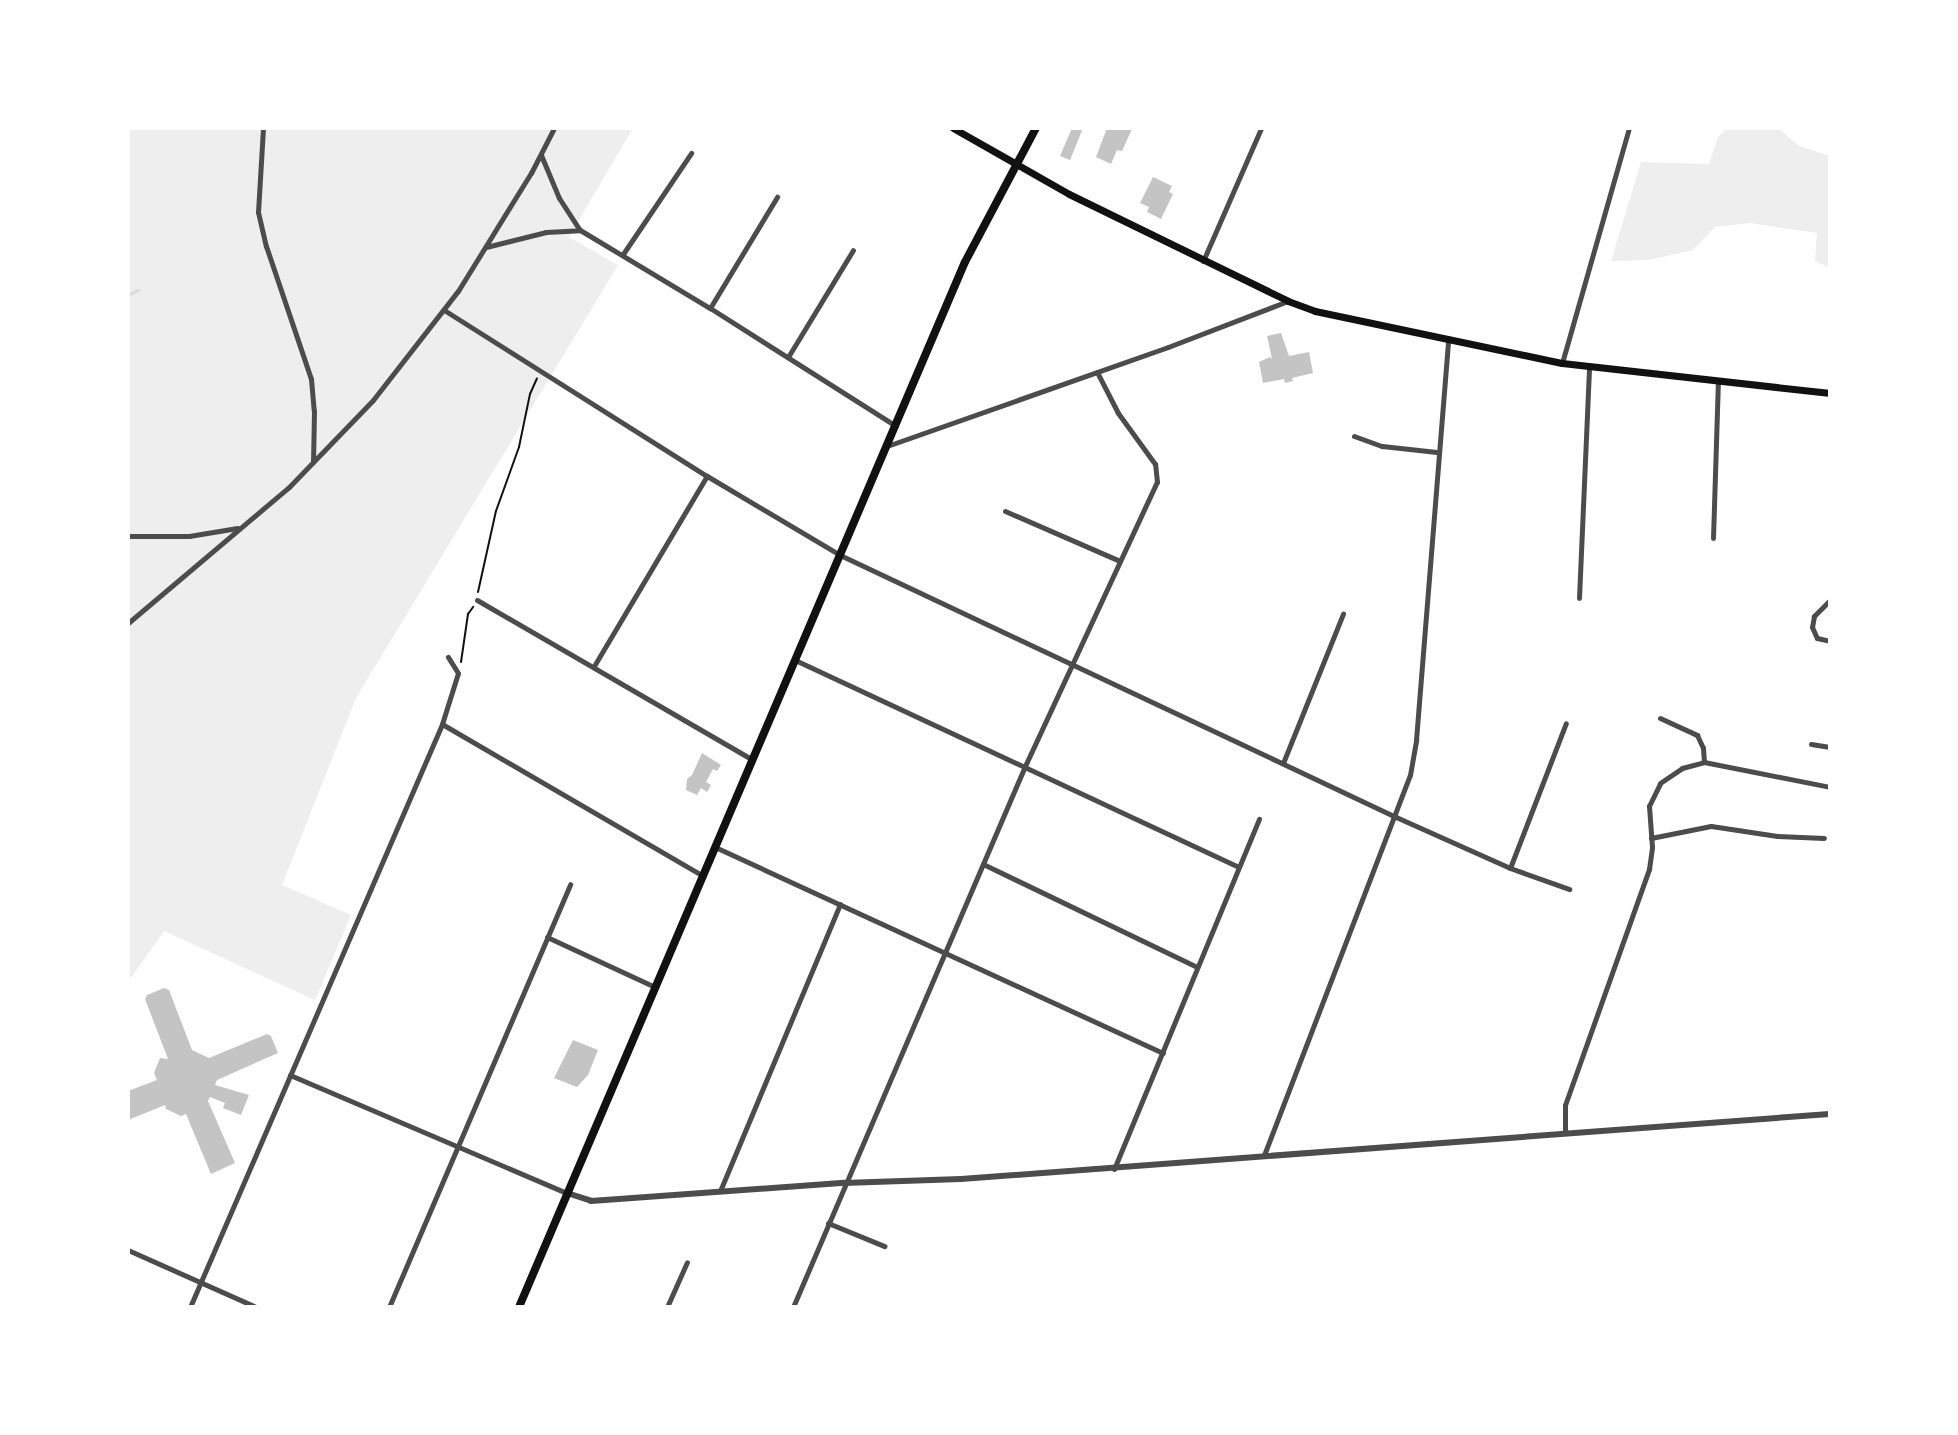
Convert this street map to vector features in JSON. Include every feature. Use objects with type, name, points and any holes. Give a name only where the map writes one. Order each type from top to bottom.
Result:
[{"type":"main road","points":[[954,128],[1017,166],[1203,261],[1315,311],[1562,363],[1830,393]]},
{"type":"main road","points":[[519,1307],[965,262],[1036,128]]},
{"type":"street","points":[[263,128],[258,212],[265,246],[311,379],[314,411],[313,463]]},
{"type":"street","points":[[128,623],[313,463],[373,400],[444,310],[486,247],[541,155],[554,128]]},
{"type":"street","points":[[1203,261],[1261,128]]},
{"type":"street","points":[[1562,363],[1629,128]]},
{"type":"street","points":[[623,254],[691,153]]},
{"type":"street","points":[[541,155],[559,198],[580,230],[623,254],[896,426]]},
{"type":"street","points":[[710,308],[777,197]]},
{"type":"street","points":[[486,247],[546,232],[580,230]]},
{"type":"street","points":[[788,357],[853,250]]},
{"type":"street","points":[[887,446],[1288,301]]},
{"type":"street","points":[[444,310],[707,476],[840,555],[1396,817],[1510,868],[1569,889]]},
{"type":"street","points":[[1264,1155],[1396,817],[1414,758],[1448,338]]},
{"type":"street","points":[[1579,598],[1589,367]]},
{"type":"street","points":[[793,1307],[1025,766],[1154,492],[1158,473],[1118,413],[1097,372]]},
{"type":"street","points":[[1713,538],[1718,380]]},
{"type":"street","points":[[1354,436],[1382,446],[1437,452]]},
{"type":"street","points":[[594,666],[707,476]]},
{"type":"street","points":[[1005,511],[1120,561]]},
{"type":"street","points":[[128,536],[189,536],[240,527]]},
{"type":"street","points":[[477,600],[752,760]]},
{"type":"street","points":[[1830,600],[1814,616],[1812,627],[1817,638],[1830,640]]},
{"type":"street","points":[[1283,763],[1343,614]]},
{"type":"street","points":[[190,1307],[442,724],[458,673],[448,657]]},
{"type":"street","points":[[795,660],[1238,867]]},
{"type":"street","points":[[1660,718],[1697,735],[1703,748],[1704,762]]},
{"type":"street","points":[[1510,868],[1566,723]]},
{"type":"street","points":[[442,724],[703,876]]},
{"type":"street","points":[[1811,744],[1830,747]]},
{"type":"street","points":[[1565,1132],[1565,1105],[1646,883],[1652,856],[1648,818],[1653,793],[1670,774],[1691,764],[1704,762],[1830,787]]},
{"type":"street","points":[[1114,1169],[1259,819]]},
{"type":"street","points":[[1651,838],[1711,825],[1777,836],[1824,838]]},
{"type":"street","points":[[715,847],[1163,1053]]},
{"type":"street","points":[[983,864],[1197,967]]},
{"type":"street","points":[[388,1307],[570,884]]},
{"type":"street","points":[[720,1191],[840,904]]},
{"type":"street","points":[[547,937],[654,987]]},
{"type":"street","points":[[289,1075],[456,1149],[591,1201],[844,1183],[1114,1169],[1264,1155],[1830,1114]]},
{"type":"street","points":[[828,1223],[884,1246]]},
{"type":"street","points":[[128,1250],[256,1307]]},
{"type":"street","points":[[667,1307],[687,1262]]},
{"type":"path","points":[[458,673],[465,650],[468,614],[477,600],[496,511],[519,447],[530,394],[540,371]]},
{"type":"shaded area","points":[[128,128],[633,128],[569,237],[618,265],[356,698],[282,885],[351,915],[315,1000],[164,931],[128,982]]},
{"type":"shaded area","points":[[1727,128],[1778,128],[1799,146],[1830,156],[1830,268],[1815,261],[1817,233],[1750,223],[1715,227],[1693,250],[1649,260],[1611,261],[1641,162],[1709,164],[1718,137]]},
{"type":"building","points":[[1072,128],[1083,128],[1070,160],[1060,156]]},
{"type":"building","points":[[1107,128],[1132,129],[1122,151],[1117,150],[1111,164],[1096,157]]},
{"type":"building","points":[[1153,177],[1172,186],[1169,192],[1173,194],[1161,219],[1147,212],[1149,207],[1140,203]]},
{"type":"building","points":[[1281,333],[1289,356],[1309,352],[1313,373],[1292,378],[1293,381],[1285,383],[1284,379],[1263,383],[1259,362],[1270,357],[1272,359],[1267,336]]},
{"type":"building","points":[[702,753],[721,765],[717,771],[713,769],[706,782],[711,785],[707,792],[701,788],[697,795],[686,790],[687,779],[692,775]]},
{"type":"building","points":[[164,988],[169,990],[192,1050],[209,1058],[267,1034],[271,1036],[278,1053],[217,1080],[215,1085],[249,1095],[241,1115],[223,1108],[225,1103],[210,1097],[208,1101],[235,1163],[211,1174],[186,1114],[181,1116],[166,1109],[165,1105],[128,1120],[128,1091],[157,1080],[154,1073],[160,1058],[168,1059],[145,999],[147,995]]},
{"type":"building","points":[[573,1040],[598,1050],[588,1075],[577,1087],[554,1078]]},
{"type":"waterway","points":[[128,295],[138,290]]}]
